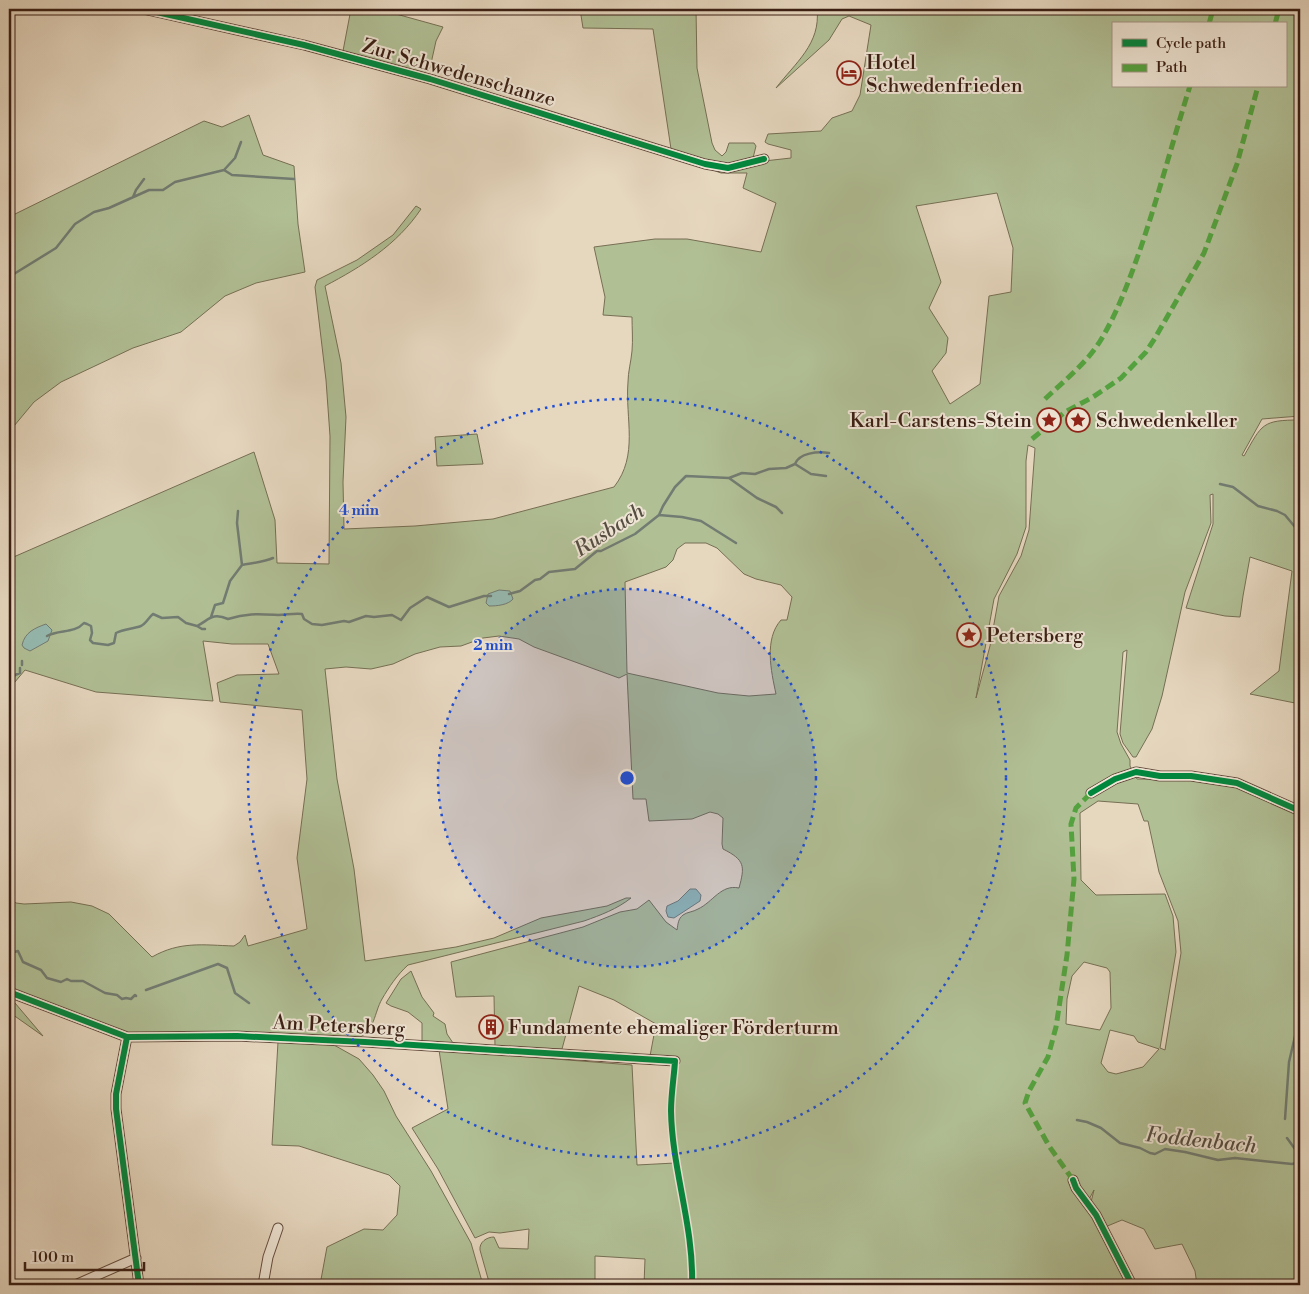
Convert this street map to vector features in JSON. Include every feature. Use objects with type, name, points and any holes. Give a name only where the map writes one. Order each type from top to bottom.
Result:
[{"type":"street","name":"Zur Schwedenschanze","points":[[143,9],[304,45],[430,79],[713,166],[728,168],[764,158]]},
{"type":"street","points":[[1091,793],[1115,779],[1136,772],[1160,776],[1191,776],[1237,782],[1300,811]]},
{"type":"street","name":"Am Petersberg","points":[[9,992],[127,1038],[237,1036],[374,1042],[675,1061]]},
{"type":"street","points":[[127,1038],[116,1094],[116,1109],[139,1285]]},
{"type":"street","points":[[1073,1180],[1076,1188],[1096,1215],[1132,1285]]},
{"type":"street","points":[[263,1285],[268,1257],[278,1228]]},
{"type":"street","points":[[76,1285],[136,1258]]},
{"type":"green space","points":[[351,9],[378,9],[443,27],[436,41],[430,68],[424,73],[343,51]]},
{"type":"green space","points":[[580,9],[696,9],[697,68],[715,150],[722,156],[726,152],[729,143],[754,143],[756,146],[753,158],[764,161],[791,158],[791,150],[765,142],[768,134],[821,131],[832,118],[852,111],[860,95],[871,25],[849,16],[842,19],[829,40],[776,88],[811,43],[815,33],[817,9],[1300,9],[1300,416],[1262,419],[1242,455],[1244,456],[1264,426],[1278,421],[1300,420],[1300,704],[1250,694],[1279,671],[1292,571],[1250,557],[1240,617],[1186,608],[1213,524],[1213,494],[1210,495],[1211,523],[1185,592],[1162,696],[1152,729],[1136,757],[1133,757],[1123,743],[1120,734],[1127,650],[1123,652],[1117,732],[1137,779],[1196,780],[1238,785],[1300,814],[1300,1285],[1197,1285],[1195,1271],[1182,1244],[1155,1249],[1144,1229],[1122,1220],[1105,1227],[1091,1202],[1094,1190],[1086,1205],[1128,1285],[644,1285],[645,1259],[595,1256],[595,1285],[514,1285],[489,1282],[480,1250],[482,1242],[494,1237],[499,1248],[528,1249],[529,1229],[500,1233],[489,1232],[475,1238],[438,1169],[412,1128],[448,1109],[439,1050],[632,1065],[637,1165],[675,1163],[670,1109],[674,1058],[650,1056],[656,1024],[614,1000],[579,986],[562,1049],[495,1046],[494,996],[456,997],[451,962],[583,927],[620,912],[637,909],[649,900],[666,922],[677,930],[679,920],[683,915],[703,906],[722,891],[733,887],[739,888],[742,874],[739,860],[723,849],[723,818],[718,814],[710,812],[692,819],[649,821],[646,799],[633,799],[627,674],[619,678],[534,647],[519,639],[499,636],[483,638],[461,646],[440,647],[415,654],[393,664],[371,669],[346,667],[325,669],[337,779],[354,869],[365,961],[456,947],[494,938],[541,918],[607,906],[626,898],[631,898],[626,902],[584,921],[408,965],[397,977],[379,1004],[368,1031],[358,1038],[222,1032],[133,1034],[123,1032],[9,989],[9,898],[16,903],[24,904],[71,902],[92,906],[109,914],[152,957],[172,948],[182,946],[234,946],[245,935],[248,946],[307,929],[297,858],[307,779],[302,710],[220,702],[217,683],[237,675],[279,674],[268,644],[232,644],[203,641],[213,701],[96,692],[25,670],[9,689],[9,559],[254,452],[275,520],[277,563],[329,564],[330,436],[326,380],[315,287],[317,280],[357,260],[393,235],[416,206],[421,209],[401,234],[390,244],[365,263],[325,286],[341,363],[346,417],[343,482],[344,529],[415,526],[493,519],[614,487],[622,475],[629,449],[628,374],[632,355],[632,317],[603,315],[605,297],[594,247],[655,239],[687,239],[761,252],[776,203],[743,188],[747,173],[721,173],[699,165],[671,149],[653,29],[583,28]],"holes":[[[997,193],[1013,248],[1011,292],[989,296],[980,384],[950,404],[932,371],[946,353],[948,338],[929,308],[941,282],[916,206]],[[1028,445],[1035,448],[1029,530],[1021,556],[999,596],[990,646],[976,698],[994,599],[1017,554],[1026,527],[1026,461]],[[685,543],[706,543],[717,548],[744,574],[781,585],[792,597],[787,620],[781,620],[772,636],[770,656],[776,694],[749,696],[718,693],[627,673],[625,582],[666,567],[673,560],[677,549]],[[1098,801],[1138,804],[1144,821],[1148,821],[1159,872],[1178,921],[1181,953],[1165,1050],[1160,1048],[1176,952],[1173,916],[1165,894],[1096,895],[1081,880],[1080,813]],[[1084,962],[1107,968],[1110,972],[1111,1008],[1100,1030],[1066,1024],[1067,999],[1072,976]],[[1110,1030],[1134,1036],[1138,1042],[1159,1049],[1143,1067],[1116,1074],[1108,1072],[1101,1063]]]},
{"type":"green space","points":[[249,115],[263,155],[294,166],[298,224],[305,272],[256,283],[225,296],[181,332],[133,348],[61,382],[34,402],[9,432],[9,217],[204,121],[222,127]]},
{"type":"green space","points":[[477,434],[483,464],[437,466],[435,437]]},
{"type":"green space","points":[[411,971],[422,997],[434,1013],[433,1016],[445,1024],[447,1034],[453,1043],[422,1041],[422,1023],[408,1012],[386,1003],[401,979]]},
{"type":"green space","points":[[9,999],[15,1003],[43,1036],[9,1012]]},
{"type":"green space","points":[[278,1042],[334,1045],[359,1059],[373,1075],[384,1091],[396,1116],[431,1171],[471,1243],[483,1285],[320,1285],[327,1247],[364,1229],[383,1230],[397,1215],[400,1186],[389,1175],[299,1146],[272,1145]]},
{"type":"water","points":[[499,590],[510,591],[513,599],[505,604],[489,606],[486,603],[488,594]]},
{"type":"water","points":[[46,624],[52,630],[48,641],[30,651],[24,648],[22,645],[25,637],[34,629]]},
{"type":"water","points":[[690,889],[696,889],[701,895],[700,901],[674,918],[668,917],[667,906],[678,901]]},
{"type":"waterway","points":[[224,170],[235,158],[241,142]]},
{"type":"waterway","points":[[9,277],[56,248],[75,224],[94,212],[109,208],[149,190],[163,190],[175,182],[224,170],[232,175],[294,179]]},
{"type":"waterway","points":[[133,197],[144,179]]},
{"type":"waterway","name":"Rusbach","points":[[509,594],[520,591],[549,572],[575,569],[597,551],[601,551],[635,534],[659,515],[675,487],[686,476],[729,478],[742,473],[755,474],[769,469],[786,468],[795,464],[800,457],[805,455],[820,452],[829,453]]},
{"type":"waterway","name":"Rusbach","points":[[795,464],[811,474],[826,476]]},
{"type":"waterway","name":"Rusbach","points":[[729,478],[757,498],[776,507],[782,513]]},
{"type":"waterway","points":[[1220,484],[1233,487],[1258,506],[1285,515],[1300,533]]},
{"type":"waterway","name":"Rusbach","points":[[211,617],[215,605],[223,603],[230,581],[242,565],[237,523],[238,511]]},
{"type":"waterway","name":"Rusbach","points":[[659,515],[701,521],[736,543]]},
{"type":"waterway","name":"Rusbach","points":[[242,565],[273,558]]},
{"type":"waterway","name":"Rusbach","points":[[47,636],[76,629],[84,623],[91,626],[90,640],[93,643],[108,645],[114,643],[116,633],[141,626],[153,614],[162,618],[178,617],[186,623],[197,626],[208,619],[218,616],[228,619],[253,614],[302,614],[304,619],[312,624],[322,625],[344,621],[349,622],[366,616],[392,615],[401,620],[410,608],[427,597],[449,607],[484,596],[491,596]]},
{"type":"waterway","name":"Rusbach","points":[[197,626],[205,629]]},
{"type":"waterway","name":"Rusbach","points":[[9,686],[15,675],[20,673],[20,668]]},
{"type":"waterway","points":[[9,949],[14,952],[18,951],[23,962],[41,970],[47,978],[61,982],[67,979],[83,981],[105,993],[117,995],[122,999],[131,999],[136,996]]},
{"type":"waterway","points":[[146,990],[218,964],[227,968],[235,993],[249,1003]]},
{"type":"waterway","name":"Foddenbach","points":[[1285,1119],[1289,1062],[1300,1015]]},
{"type":"waterway","name":"Foddenbach","points":[[1077,1120],[1101,1128],[1120,1143],[1155,1154],[1165,1149],[1218,1160],[1235,1158],[1292,1164],[1300,1162]]},
{"type":"waterway","name":"Foddenbach","points":[[1287,1138],[1300,1156]]},
{"type":"marked path","points":[[1210,22],[1213,9]]},
{"type":"marked path","points":[[1276,22],[1279,9]]},
{"type":"marked path","points":[[1045,399],[1090,355],[1114,316],[1141,247],[1189,88]]},
{"type":"marked path","points":[[1032,439],[1065,412],[1093,397],[1121,378],[1146,352],[1155,338],[1204,253],[1237,164],[1257,88]]},
{"type":"marked path","points":[[1073,1180],[1049,1146],[1025,1103],[1029,1091],[1048,1057],[1056,1027],[1067,955],[1074,879],[1071,824],[1076,808],[1091,793]]},
{"type":"cycle path","points":[[143,9],[304,45],[430,79],[705,164],[728,168],[764,159]]},
{"type":"cycle path","points":[[1091,793],[1115,779],[1136,772],[1160,776],[1191,776],[1237,783],[1300,811]]},
{"type":"cycle path","points":[[9,992],[127,1037],[237,1036],[675,1061],[671,1105],[672,1133],[690,1242],[692,1285]]},
{"type":"cycle path","points":[[127,1037],[116,1094],[116,1109],[139,1285]]},
{"type":"cycle path","points":[[1073,1180],[1076,1188],[1096,1215],[1132,1285]]},
{"type":"place","name":"Hotel Schwedenfrieden","points":[[849,73]]},
{"type":"place","name":"Karl-Carstens-Stein","points":[[1049,420]]},
{"type":"place","name":"Schwedenkeller","points":[[1078,420]]},
{"type":"place","name":"Petersberg","points":[[969,635]]},
{"type":"place","name":"Fundamente ehemaliger Förderturm","points":[[491,1027]]}]
